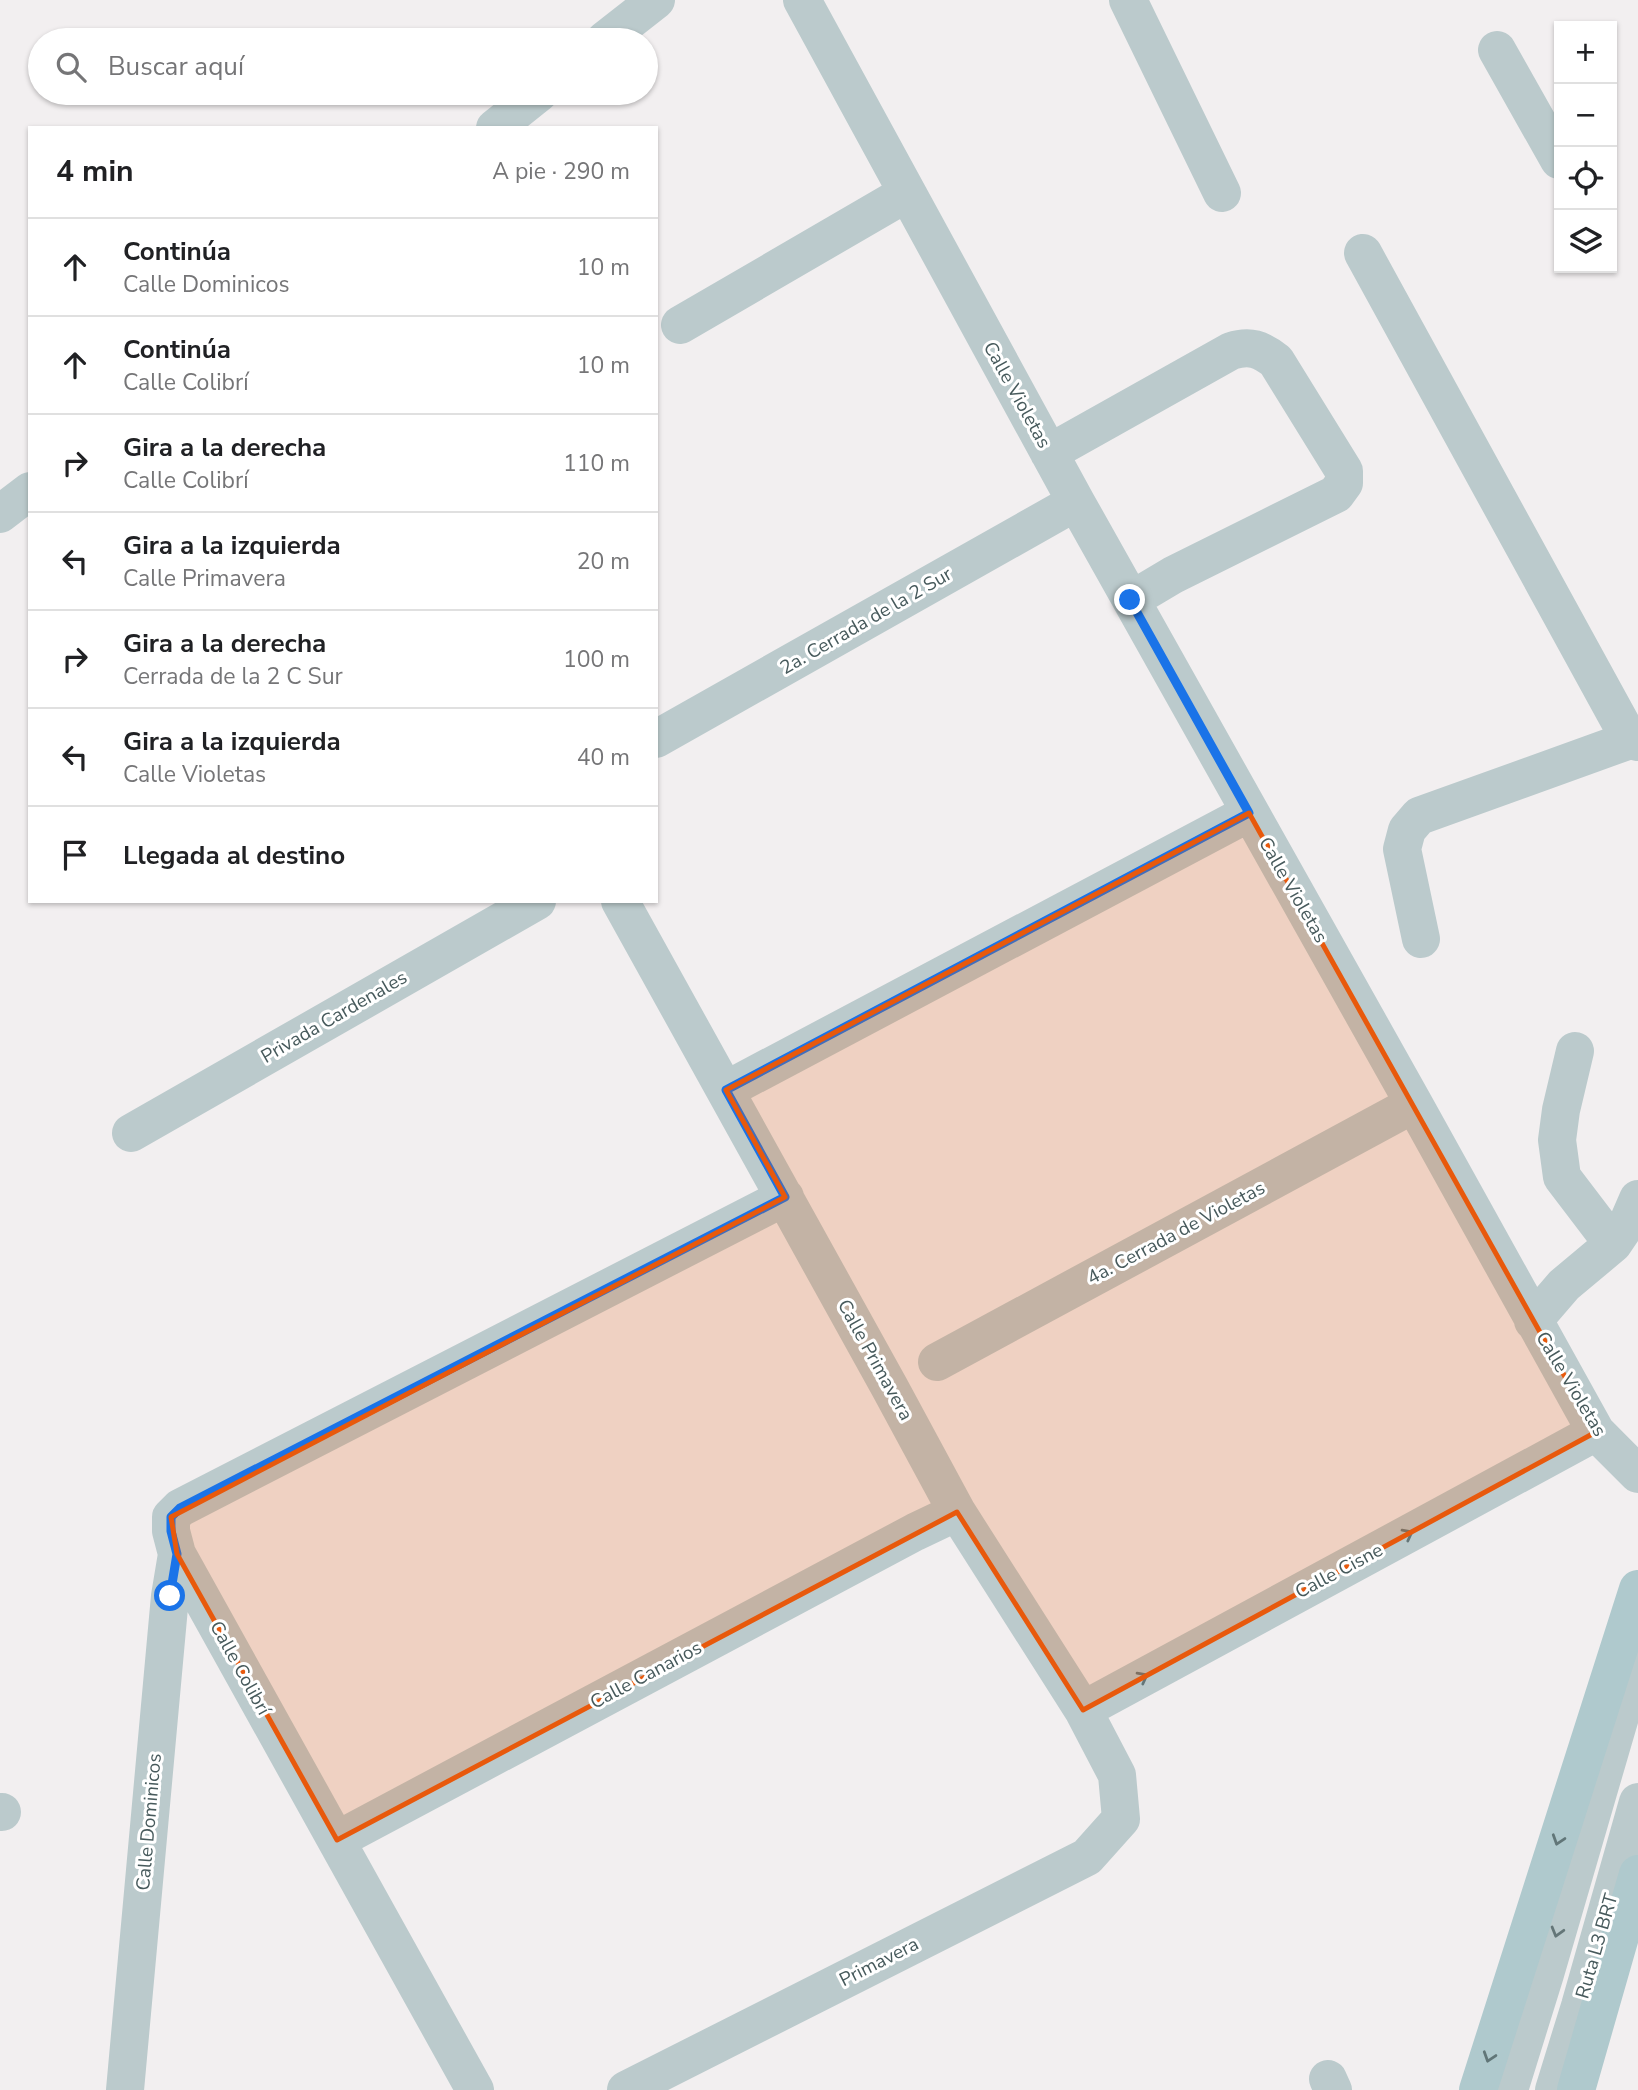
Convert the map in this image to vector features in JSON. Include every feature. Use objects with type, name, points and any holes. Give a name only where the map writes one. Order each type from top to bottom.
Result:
[{"type":"main road","points":[[1478,2090],[1638,1589]]},
{"type":"main road","points":[[1576,2090],[1638,1874]]},
{"type":"street","points":[[620,28],[656,0]]},
{"type":"street","name":"Calle Violetas","points":[[802,0],[1130,600],[1533,1321],[1596,1432],[1638,1474]]},
{"type":"street","points":[[1128,0],[1222,193]]},
{"type":"street","points":[[1497,50],[1554,151]]},
{"type":"street","points":[[498,126],[524,105]]},
{"type":"street","points":[[680,325],[907,193]]},
{"type":"street","points":[[1363,253],[1634,741],[1419,816],[1407,830],[1402,849],[1421,939]]},
{"type":"street","points":[[1049,453],[1231,351],[1245,347],[1263,351],[1276,361],[1344,471],[1343,483],[1336,494],[1173,575],[1130,600]]},
{"type":"street","points":[[0,514],[28,493]]},
{"type":"street","name":"2a. Cerrada de la 2 Sur","points":[[658,738],[1076,502]]},
{"type":"street","points":[[726,1090],[1249,813]]},
{"type":"street","name":"Privada Cardenales","points":[[131,1133],[534,903]]},
{"type":"street","name":"Calle Primavera","points":[[621,903],[957,1512],[1083,1710],[1117,1775],[1121,1819]]},
{"type":"street","points":[[1576,1051],[1560,1110],[1557,1140],[1562,1177],[1613,1244]]},
{"type":"street","name":"4a. Cerrada de Violetas","points":[[937,1362],[1414,1104]]},
{"type":"street","name":"Calle Colibrí","points":[[475,2090],[177,1554],[171,1531],[171,1517],[180,1508],[785,1197]]},
{"type":"street","points":[[1533,1321],[1564,1285],[1613,1244],[1628,1222],[1638,1199]]},
{"type":"street","name":"Calle Cisne","points":[[1083,1710],[1596,1432]]},
{"type":"street","name":"Calle Canarios","points":[[337,1840],[957,1512]]},
{"type":"street","name":"Calle Dominicos","points":[[125,2090],[170,1596],[177,1554]]},
{"type":"street","points":[[1509,2090],[1638,1655]]},
{"type":"street","name":"Ruta L3 BRT","points":[[1553,2090],[1580,2006],[1638,1802]]},
{"type":"street","name":"Primavera","points":[[626,2090],[1087,1857],[1121,1819]]},
{"type":"highlighted area","points":[[1249,813],[1596,1432],[1083,1710],[957,1512],[337,1840],[177,1554],[171,1517],[785,1197],[726,1090]]},
{"type":"route","points":[[170,1596],[177,1554],[171,1531],[171,1517],[180,1508],[785,1197],[726,1090],[1249,813],[1130,600]]}]
